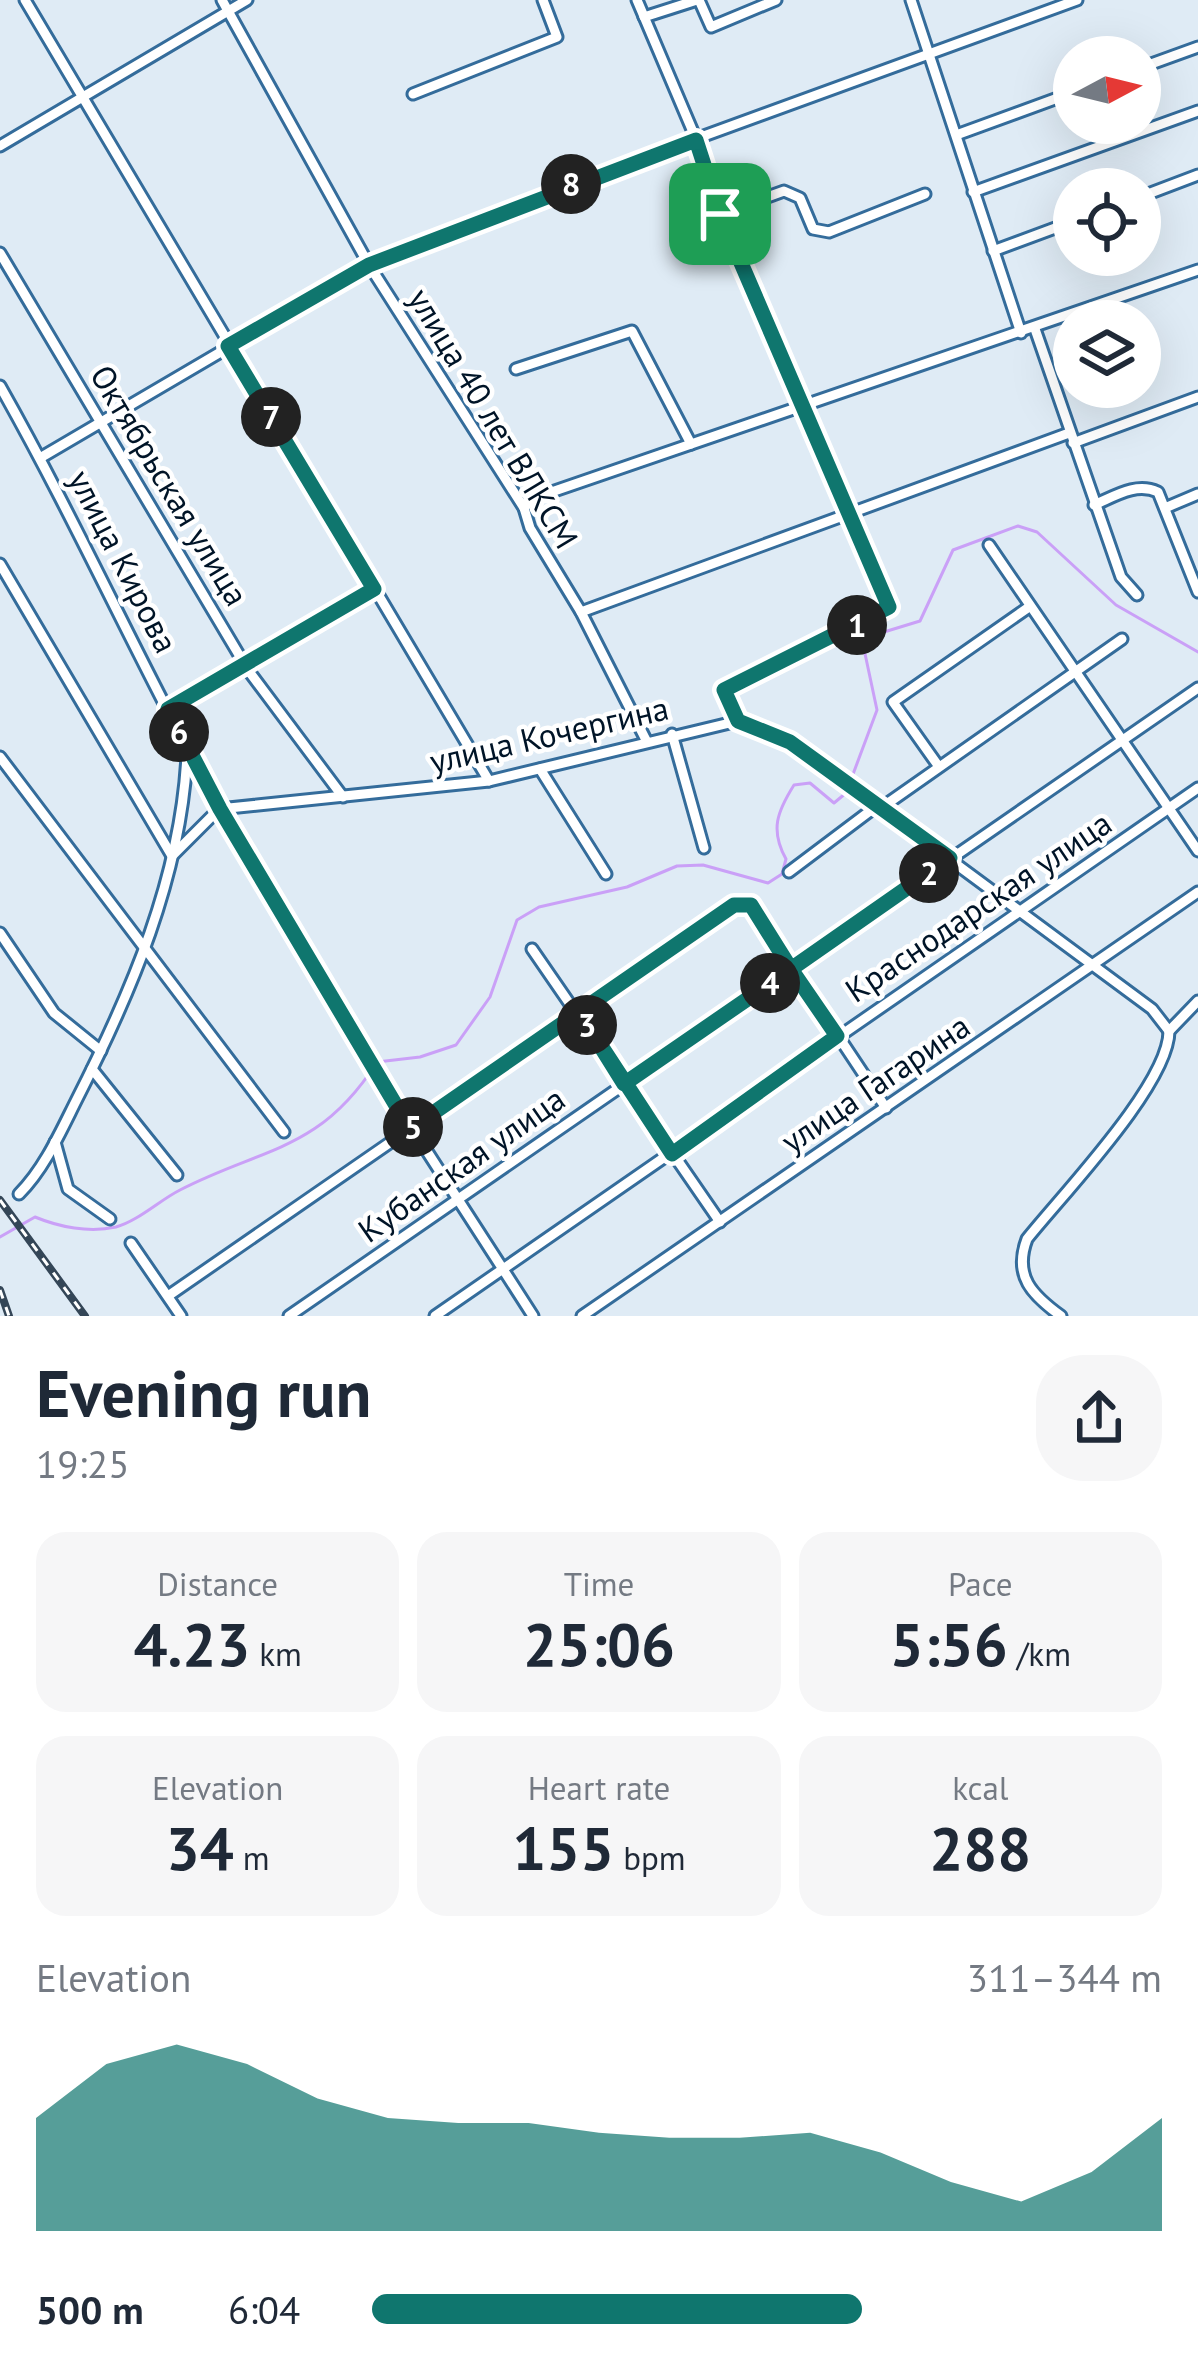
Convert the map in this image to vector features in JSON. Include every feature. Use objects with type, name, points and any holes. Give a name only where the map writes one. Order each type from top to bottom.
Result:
[{"type":"street","points":[[25,0],[489,782]]},
{"type":"street","name":"улица 40 лет ВЛКСМ","points":[[222,0],[369,265],[524,508],[530,528],[581,612],[646,740]]},
{"type":"street","points":[[0,146],[247,0]]},
{"type":"street","points":[[413,94],[557,37],[544,0]]},
{"type":"street","points":[[637,0],[696,140],[720,214],[889,607],[724,690],[738,721],[769,729],[858,790],[1152,1009],[1169,1031]]},
{"type":"street","points":[[644,17],[698,0],[711,27],[776,0]]},
{"type":"street","points":[[911,0],[1021,333]]},
{"type":"street","points":[[40,458],[369,265],[1077,0]]},
{"type":"street","points":[[1161,60],[1198,46]]},
{"type":"street","points":[[959,134],[1053,100]]},
{"type":"street","points":[[974,192],[1198,111]]},
{"type":"street","points":[[1161,189],[1198,176]]},
{"type":"street","points":[[720,214],[784,191],[800,197],[813,230],[829,232],[925,194]]},
{"type":"street","points":[[993,251],[1053,229]]},
{"type":"street","name":"Октябрьская улица","points":[[0,253],[245,664],[343,797]]},
{"type":"street","points":[[524,508],[534,498],[1198,270]]},
{"type":"street","points":[[1035,329],[1121,577],[1137,595]]},
{"type":"street","points":[[516,368],[632,331],[691,444]]},
{"type":"street","name":"улица Кирова","points":[[0,386],[220,809],[370,1069],[533,1316]]},
{"type":"street","points":[[581,612],[848,512],[1198,397]]},
{"type":"street","points":[[1094,506],[1147,487],[1158,492],[1198,592]]},
{"type":"street","points":[[1165,508],[1198,494]]},
{"type":"street","points":[[988,545],[1198,851]]},
{"type":"street","points":[[0,563],[172,856]]},
{"type":"street","points":[[168,709],[374,589]]},
{"type":"street","points":[[937,764],[893,702],[1029,607]]},
{"type":"street","points":[[789,872],[937,764],[1123,639]]},
{"type":"street","name":"Кубанская улица","points":[[289,1316],[1198,688]]},
{"type":"street","name":"улица Кочергина","points":[[220,809],[489,782],[738,721]]},
{"type":"street","points":[[672,734],[704,848]]},
{"type":"street","points":[[19,1194],[36,1177],[55,1142],[147,945],[172,856],[188,749]]},
{"type":"street","points":[[0,757],[147,945],[284,1132]]},
{"type":"street","points":[[540,770],[606,874]]},
{"type":"street","name":"Краснодарская улица","points":[[435,1316],[1198,788]]},
{"type":"street","points":[[172,856],[220,809]]},
{"type":"street","name":"улица Гагарина","points":[[582,1316],[1198,892]]},
{"type":"street","points":[[168,1296],[734,905],[751,905],[886,1108]]},
{"type":"street","points":[[0,933],[55,1013],[101,1051]]},
{"type":"street","points":[[532,950],[720,1222]]},
{"type":"street","points":[[1060,1316],[1035,1298],[1024,1280],[1021,1254],[1027,1239],[1132,1111],[1161,1061],[1169,1031],[1198,1000]]},
{"type":"street","points":[[92,1070],[177,1175]]},
{"type":"street","points":[[55,1142],[68,1189],[110,1220]]},
{"type":"street","points":[[131,1243],[181,1316]]},
{"type":"waterway","points":[[0,1237],[35,1217],[85,1229],[124,1224],[180,1190],[312,1131],[356,1092],[377,1062],[420,1057],[456,1045],[490,997],[517,920],[539,907],[627,887],[677,866],[703,865],[768,883],[782,874],[786,859],[778,839],[778,821],[788,795],[794,785],[810,783],[834,803],[846,793],[877,710],[864,649],[884,632],[920,621],[953,550],[1018,526],[1037,532],[1116,605],[1198,652]]},
{"type":"railway","points":[[0,1200],[85,1316]]},
{"type":"railway","points":[[0,1290],[9,1316]]},
{"type":"route","points":[[720,214],[696,140],[531,199],[369,265],[228,346],[374,589],[168,709],[220,809],[367,1064],[410,1129],[579,1012],[624,1084],[791,969],[837,1036],[672,1154],[624,1084],[579,1012],[734,905],[751,905],[791,969],[950,858],[790,742],[769,729],[738,721],[724,690],[889,607],[720,214]]}]
